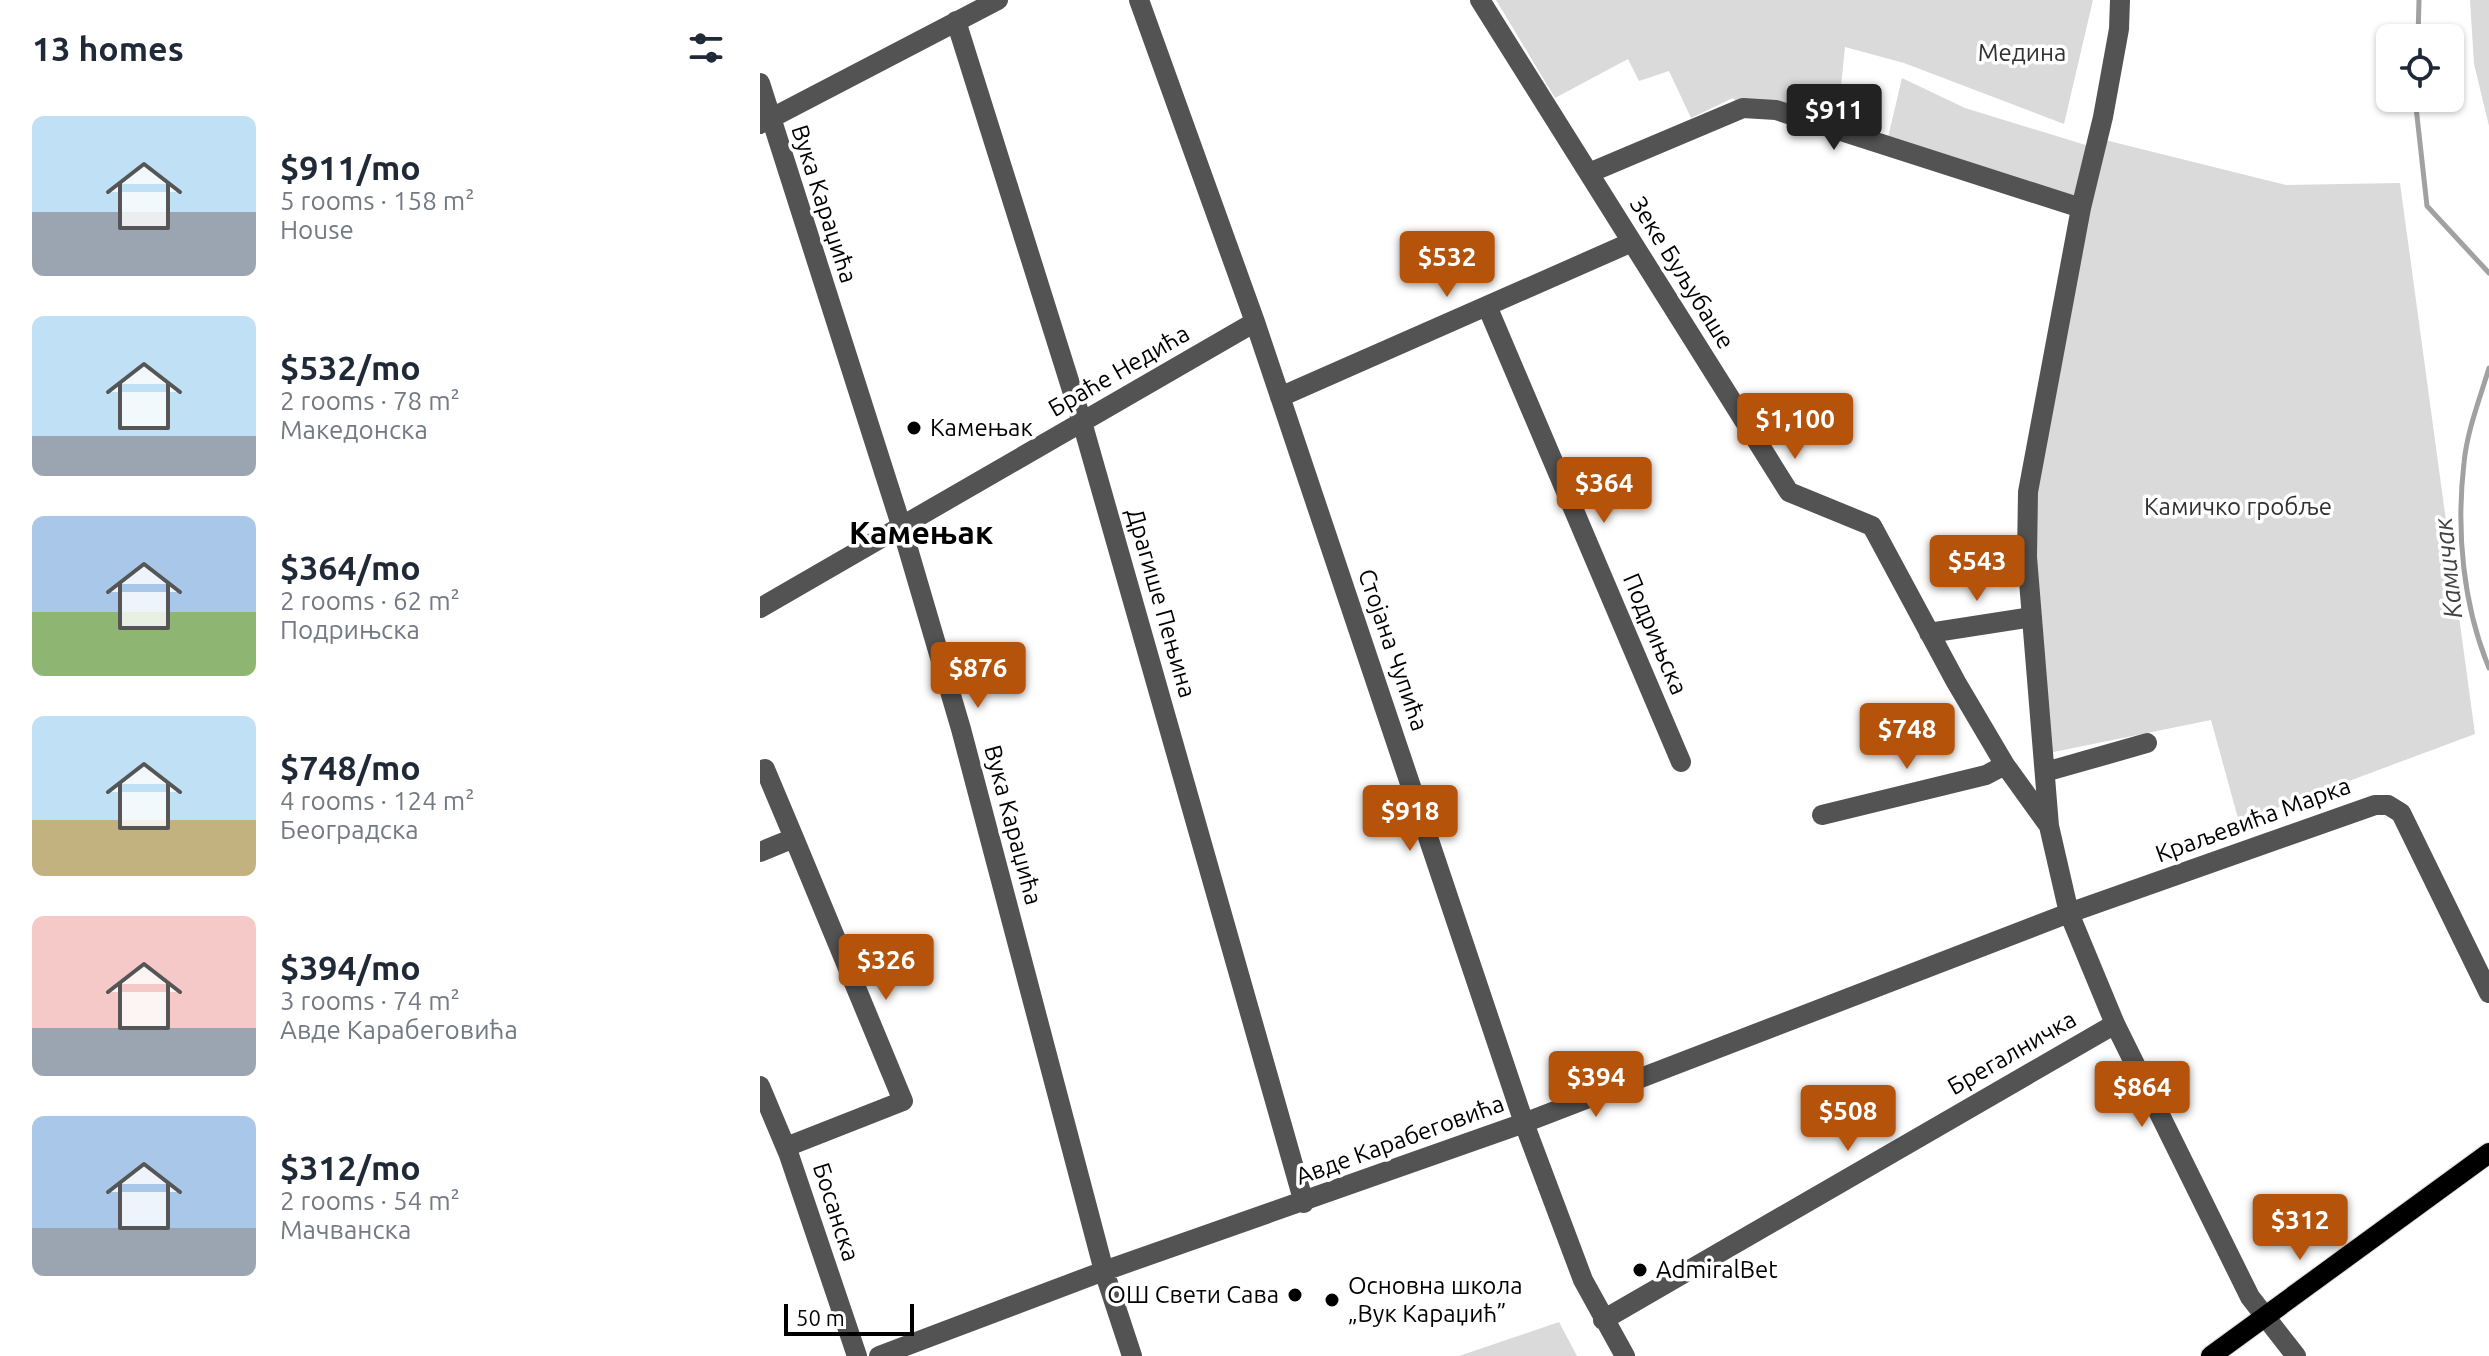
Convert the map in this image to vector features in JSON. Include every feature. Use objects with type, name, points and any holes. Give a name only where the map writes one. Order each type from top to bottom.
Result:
[{"type":"main road","points":[[2211,1356],[2489,1153]]},
{"type":"street","points":[[765,121],[998,0]]},
{"type":"street","name":"Стојана Чупића","points":[[1139,0],[1255,322],[1524,1123],[1583,1280],[1625,1356]]},
{"type":"street","name":"Зеке Буљубаше","points":[[1480,0],[1789,492],[1872,526],[2005,765],[2049,826],[2069,913],[2115,1024],[2250,1297],[2296,1356]]},
{"type":"street","points":[[2049,826],[2027,557],[2028,492],[2081,208],[2106,103],[2119,29],[2120,0]]},
{"type":"street","name":"Драгише Пењина","points":[[956,21],[1082,422],[1304,1203]]},
{"type":"street","name":"Вука Караџића","points":[[760,83],[765,121],[901,525],[961,729],[1104,1271],[1132,1356]]},
{"type":"street","points":[[1589,173],[1743,108],[1776,110],[2081,208]]},
{"type":"street","points":[[1280,397],[1632,242]]},
{"type":"street","name":"Подрињска","points":[[1487,306],[1681,762]]},
{"type":"street","name":"Браће Недића","points":[[760,608],[1255,322]]},
{"type":"street","points":[[1929,633],[2032,617]]},
{"type":"street","points":[[2045,772],[2147,743]]},
{"type":"street","points":[[1822,815],[1986,775],[2005,765]]},
{"type":"street","points":[[765,769],[903,1101],[786,1147]]},
{"type":"street","name":"Краљевића Марка","points":[[2069,913],[2375,805],[2388,805],[2401,813],[2489,993]]},
{"type":"street","points":[[760,852],[794,838]]},
{"type":"street","name":"Авде Карабеговића","points":[[879,1356],[1104,1271],[1524,1123],[2069,913]]},
{"type":"street","name":"Брегалничка","points":[[1603,1320],[2115,1024]]},
{"type":"street","name":"Босанска","points":[[760,1086],[786,1147],[857,1356]]},
{"type":"green space","name":"Медина","points":[[1496,0],[2093,0],[2064,124],[1904,63],[1845,47],[1841,87],[1881,99],[1872,141],[1743,108],[1733,98],[1691,118],[1669,71],[1639,81],[1628,59],[1555,98]]},
{"type":"green space","points":[[2470,0],[2489,0],[2489,126],[2474,64]]},
{"type":"green space","points":[[1902,78],[1965,108],[2089,146],[2072,206],[1886,146]]},
{"type":"green space","name":"Камичко гробље","points":[[2101,139],[2286,185],[2400,183],[2475,734],[2239,822],[2211,720],[2039,755],[2033,501]]},
{"type":"green space","points":[[1559,1322],[1577,1356],[1459,1356]]},
{"type":"waterway","name":"Камичак","points":[[2418,24],[2419,0]]},
{"type":"waterway","name":"Камичак","points":[[2417,112],[2427,206],[2489,273]]},
{"type":"waterway","name":"Камичак","points":[[2489,368],[2466,451],[2461,515],[2468,593],[2489,668]]},
{"type":"place","name":"Камењак","points":[[914,428]]},
{"type":"place","name":"AdmiralBet","points":[[1640,1270]]},
{"type":"place","name":"ОШ Свети Сава","points":[[1295,1295]]},
{"type":"place","name":"Основна школа „Вук Караџић”","points":[[1332,1300]]},
{"type":"district","name":"Камењак","points":[[921,533]]}]
